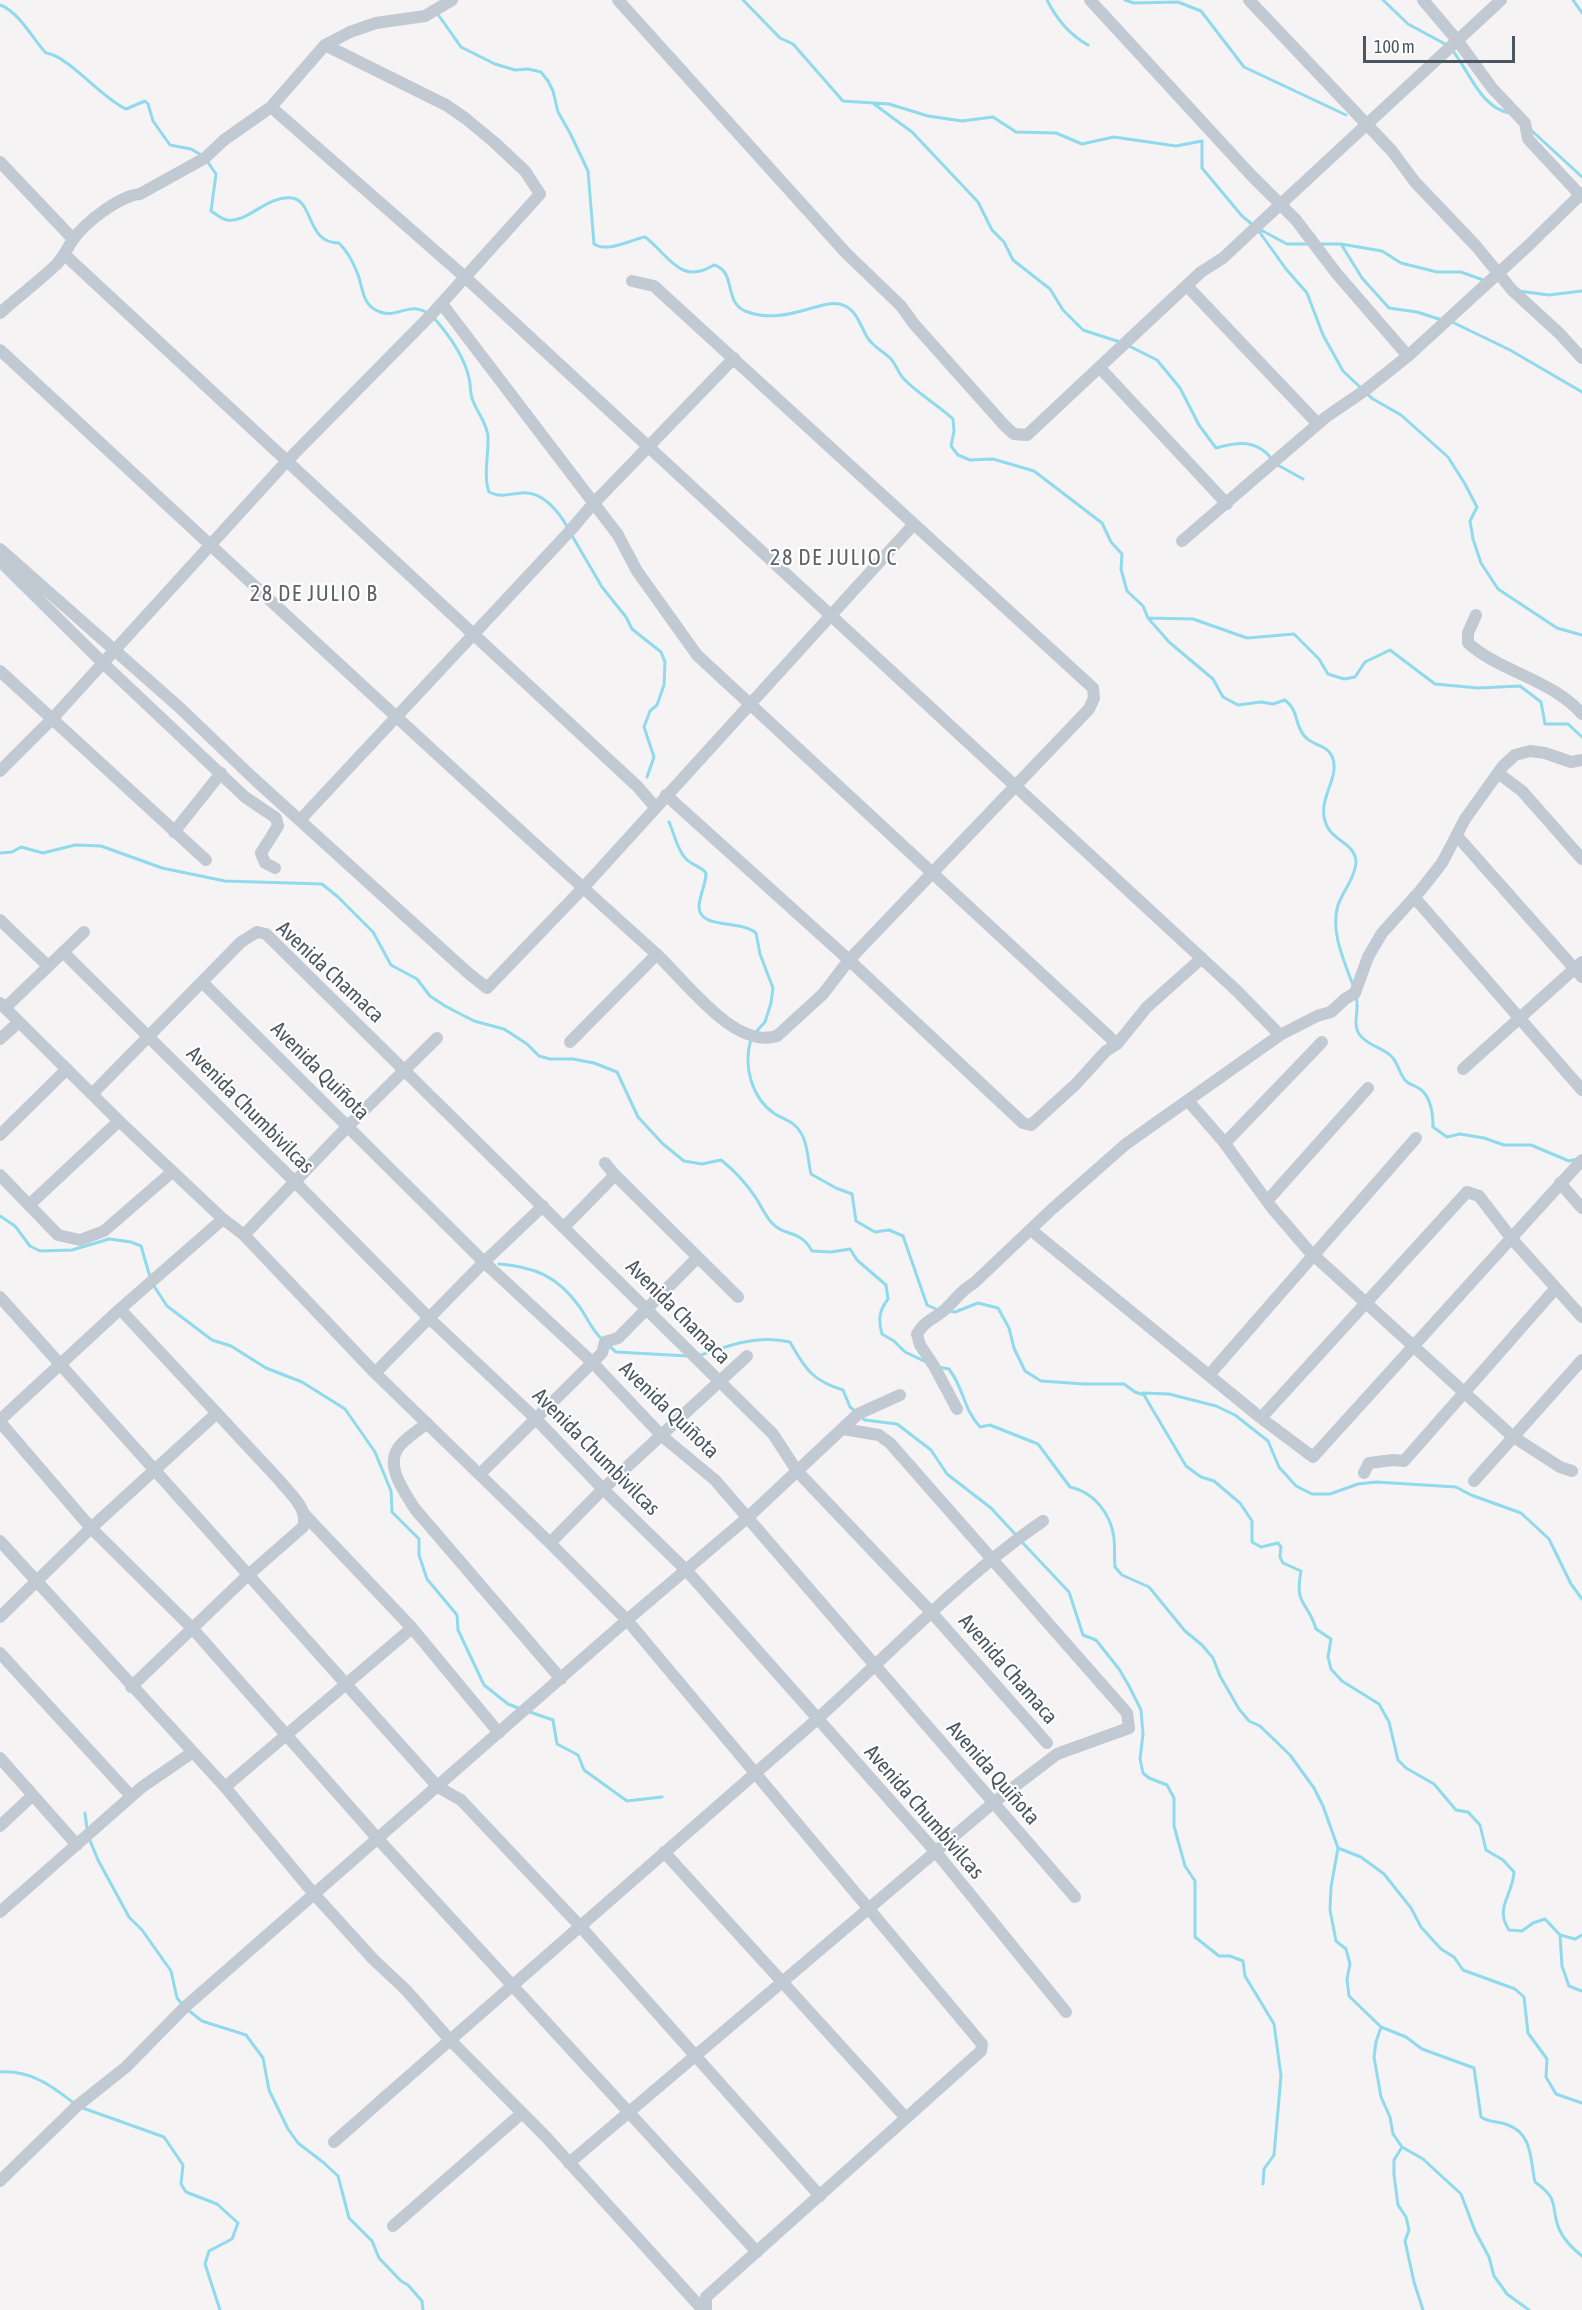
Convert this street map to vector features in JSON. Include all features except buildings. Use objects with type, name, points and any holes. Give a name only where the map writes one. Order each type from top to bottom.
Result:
[{"type":"street","points":[[0,313],[41,279],[65,255],[73,239],[108,207],[128,195],[140,194],[205,158],[224,140],[271,107],[325,45],[350,32],[375,23],[425,16],[452,0]]},
{"type":"street","points":[[618,0],[838,244],[901,306],[914,324],[1014,434],[1027,435],[1201,272],[1223,258],[1501,0]]},
{"type":"street","points":[[1090,0],[1279,205],[1296,220],[1337,274],[1408,356]]},
{"type":"street","points":[[1249,0],[1392,151],[1415,182],[1512,290],[1559,333],[1582,358]]},
{"type":"street","points":[[1182,541],[1318,424],[1408,356],[1582,195],[1528,139],[1525,123],[1492,88],[1424,0]]},
{"type":"street","points":[[0,771],[52,719],[286,462],[442,304],[540,194],[525,171],[494,142],[446,105],[325,45]]},
{"type":"street","points":[[271,107],[466,278],[650,447],[1202,958],[1280,1035]]},
{"type":"street","points":[[0,162],[73,239]]},
{"type":"street","points":[[65,255],[638,786],[655,807]]},
{"type":"street","points":[[0,350],[397,718],[657,954],[727,1024],[752,1037],[769,1038],[777,1036],[823,994],[849,960],[1089,709],[1094,698],[1093,688],[654,286],[632,280]]},
{"type":"street","points":[[1188,286],[1318,424]]},
{"type":"street","points":[[442,304],[618,535],[637,571],[697,655],[1116,1044]]},
{"type":"street","points":[[300,820],[593,504],[734,358]]},
{"type":"street","points":[[1100,368],[1227,504]]},
{"type":"street","points":[[0,549],[179,707],[300,820],[487,988],[583,888],[914,524]]},
{"type":"street","points":[[0,561],[244,797],[276,818],[278,826],[261,853],[265,863],[275,868]]},
{"type":"street","points":[[1476,615],[1468,633],[1468,643],[1483,656],[1547,686],[1582,714]]},
{"type":"street","points":[[0,671],[206,860]]},
{"type":"street","points":[[957,1409],[920,1345],[917,1334],[924,1323],[943,1311],[961,1291],[974,1283],[1126,1144],[1189,1102],[1280,1035],[1317,1016],[1331,1012],[1355,993],[1368,957],[1382,933],[1442,862],[1465,819],[1498,773],[1515,755],[1530,751],[1545,753],[1571,762],[1582,760]]},
{"type":"street","points":[[174,832],[221,773]]},
{"type":"street","points":[[1498,773],[1522,791],[1582,859]]},
{"type":"street","points":[[666,795],[849,960],[1023,1123],[1031,1125],[1039,1119],[1106,1051],[1116,1044],[1142,1012],[1202,958]]},
{"type":"street","points":[[1457,836],[1580,969],[1463,1069]]},
{"type":"street","points":[[1414,897],[1582,1090]]},
{"type":"street","points":[[0,920],[48,966]]},
{"type":"street","points":[[84,932],[3,1006],[172,1172],[223,1220],[244,1235],[375,1374],[627,1620],[982,2044],[981,2051],[706,2297],[704,2310]]},
{"type":"street","name":"Avenida Chamaca","points":[[202,982],[241,942],[258,932],[266,934],[773,1434],[797,1471],[932,1613],[1047,1743]]},
{"type":"street","name":"Avenida Chumbivilcas","points":[[63,952],[429,1318],[535,1418],[687,1571],[935,1851],[1066,2012]]},
{"type":"street","points":[[570,1042],[657,954]]},
{"type":"street","points":[[92,1094],[202,982]]},
{"type":"street","name":"Avenida Quiñota","points":[[202,982],[484,1262],[593,1363],[662,1436],[715,1480],[874,1667],[1075,1897]]},
{"type":"street","points":[[0,1039],[19,1022]]},
{"type":"street","points":[[244,1235],[348,1126],[437,1038]]},
{"type":"street","points":[[1225,1143],[1322,1042]]},
{"type":"street","points":[[0,1135],[68,1070]]},
{"type":"street","points":[[1267,1201],[1368,1088]]},
{"type":"street","points":[[1189,1102],[1225,1143],[1267,1201],[1314,1255],[1514,1437],[1560,1467],[1572,1471]]},
{"type":"street","points":[[29,1205],[119,1121]]},
{"type":"street","points":[[1209,1376],[1416,1138]]},
{"type":"street","points":[[1031,1230],[1312,1457],[1582,1160]]},
{"type":"street","points":[[605,1162],[615,1175],[738,1297]]},
{"type":"street","points":[[0,1175],[58,1235],[80,1240],[104,1231],[172,1172]]},
{"type":"street","points":[[564,1227],[615,1175]]},
{"type":"street","points":[[1560,1183],[1582,1208]]},
{"type":"street","points":[[1261,1418],[1467,1192],[1479,1196],[1512,1239],[1582,1317]]},
{"type":"street","points":[[375,1374],[484,1262],[543,1206]]},
{"type":"street","points":[[223,1220],[120,1309],[0,1421],[91,1528],[192,1628],[378,1839],[757,2252]]},
{"type":"street","points":[[480,1474],[593,1363],[602,1353],[605,1342],[618,1338],[697,1258]]},
{"type":"street","points":[[1364,1473],[1369,1463],[1404,1461],[1557,1288]]},
{"type":"street","points":[[0,1297],[438,1787],[461,1800],[580,1926],[820,2196]]},
{"type":"street","points":[[120,1309],[280,1481],[304,1514],[412,1628],[499,1733]]},
{"type":"street","points":[[550,1543],[603,1489],[747,1356]]},
{"type":"street","points":[[1474,1481],[1582,1360]]},
{"type":"street","points":[[0,2181],[77,2106],[126,2067],[184,2007],[627,1620],[687,1571],[858,1414],[900,1395]]},
{"type":"street","points":[[0,1617],[91,1528],[217,1413]]},
{"type":"street","points":[[427,1424],[398,1448],[393,1463],[397,1477],[415,1509],[561,1679]]},
{"type":"street","points":[[569,2163],[935,1851],[1056,1754],[1129,1728],[1127,1713],[890,1443],[879,1435],[843,1429]]},
{"type":"street","points":[[131,1687],[247,1576],[303,1527],[304,1514]]},
{"type":"street","points":[[334,2142],[817,1719],[932,1613],[1018,1538],[1043,1521]]},
{"type":"street","points":[[0,1541],[131,1687],[225,1787],[373,1959],[406,1990],[450,2040],[522,2113],[704,2310]]},
{"type":"street","points":[[225,1787],[412,1628]]},
{"type":"street","points":[[0,1653],[131,1796]]},
{"type":"street","points":[[0,1911],[131,1796],[193,1752]]},
{"type":"street","points":[[0,1758],[77,1845]]},
{"type":"street","points":[[0,1826],[33,1796]]},
{"type":"street","points":[[664,1852],[906,2118]]},
{"type":"street","points":[[393,2226],[522,2113]]},
{"type":"waterway","points":[[743,0],[780,38],[793,44],[843,101],[889,104],[928,116],[962,121],[993,117],[1016,132],[1056,133],[1082,144],[1114,137],[1176,146],[1202,141],[1202,168],[1242,216],[1253,225]]},
{"type":"waterway","points":[[1047,0],[1064,26],[1088,45]]},
{"type":"waterway","points":[[1125,0],[1134,3],[1178,2],[1201,11],[1244,67],[1346,115]]},
{"type":"waterway","points":[[1383,0],[1408,24],[1447,45]]},
{"type":"waterway","points":[[1573,0],[1582,13]]},
{"type":"waterway","points":[[0,5],[20,20],[46,53],[65,61],[106,96],[126,109],[145,101],[153,121],[170,145],[191,149],[203,156]]},
{"type":"waterway","points":[[437,13],[461,47],[495,64],[515,70],[528,69],[541,72],[548,81],[558,112],[588,171],[594,244],[612,247],[645,237],[676,266],[684,270],[702,271],[714,265],[725,274],[734,301],[745,311],[753,314],[778,316],[832,304],[839,304],[850,309],[869,340],[891,359],[903,378],[953,419],[954,431],[951,446],[958,455],[970,460],[993,459],[1034,471],[1102,523],[1111,542],[1122,554],[1121,569],[1127,591],[1143,606],[1148,618],[1169,642],[1213,679],[1223,697],[1238,705],[1261,702],[1273,704],[1285,700],[1289,704],[1304,736],[1326,749],[1332,756],[1333,773],[1325,799],[1324,818],[1331,832],[1349,847],[1355,856],[1353,874],[1338,905],[1336,915],[1339,946],[1353,985]]},
{"type":"waterway","points":[[1452,50],[1483,96],[1500,110],[1510,113]]},
{"type":"waterway","points":[[874,104],[912,132],[978,202],[992,230],[1004,242],[1013,260],[1050,289],[1063,310],[1083,330],[1120,342]]},
{"type":"waterway","points":[[1531,130],[1582,177]]},
{"type":"waterway","points":[[207,161],[216,174],[211,211],[221,218],[235,220],[283,198],[299,201],[304,206],[315,230],[328,241],[339,243],[346,252],[359,276],[369,305],[386,314],[409,309],[422,310],[429,314]]},
{"type":"waterway","points":[[1259,229],[1287,244],[1311,244]]},
{"type":"waterway","points":[[1258,230],[1286,269],[1307,293],[1323,335],[1343,371],[1361,388]]},
{"type":"waterway","points":[[1321,244],[1341,244],[1362,278],[1389,308],[1417,312],[1442,320]]},
{"type":"waterway","points":[[1341,244],[1382,251],[1401,263],[1437,272],[1461,272],[1486,281]]},
{"type":"waterway","points":[[1518,291],[1549,295],[1582,291]]},
{"type":"waterway","points":[[434,318],[464,362],[472,399],[486,426],[488,436],[486,472],[489,492],[501,495],[521,493],[536,495],[555,509],[568,528]]},
{"type":"waterway","points":[[1452,322],[1510,350],[1582,392]]},
{"type":"waterway","points":[[1129,346],[1157,360],[1180,388],[1199,425],[1216,448],[1232,444],[1253,445],[1272,459]]},
{"type":"waterway","points":[[1366,393],[1401,415],[1448,457],[1477,507],[1470,521],[1473,539],[1481,563],[1498,589],[1557,628],[1582,635]]},
{"type":"waterway","points":[[1276,464],[1303,479]]},
{"type":"waterway","points":[[571,534],[602,587],[626,617],[632,629],[661,652],[665,662],[664,685],[657,705],[650,711],[644,727],[654,757],[647,777]]},
{"type":"waterway","points":[[1148,618],[1193,619],[1247,638],[1294,634],[1319,659],[1328,674],[1344,679],[1355,677],[1365,662],[1390,650],[1435,684],[1478,688],[1520,686],[1541,702],[1545,724],[1568,724],[1582,737]]},
{"type":"waterway","points":[[669,822],[683,855],[706,873],[699,903],[701,914],[713,922],[740,926],[756,933],[760,954],[773,988],[765,1022],[755,1033]]},
{"type":"waterway","points":[[0,853],[12,852],[21,847],[43,853],[75,845],[101,846],[162,868],[225,881],[322,884],[373,932],[391,965],[417,979],[430,996],[474,1021],[504,1029],[527,1044],[539,1056],[594,1063],[617,1072],[638,1117],[663,1144],[684,1161],[702,1164],[721,1160],[748,1187],[771,1222],[781,1230],[802,1239],[812,1251],[831,1252],[850,1249],[857,1260],[886,1285],[888,1299],[881,1311],[880,1319],[882,1334],[894,1341],[905,1352],[926,1362]]},
{"type":"waterway","points":[[1356,997],[1356,1025],[1359,1034],[1390,1055],[1405,1080],[1424,1092],[1431,1106],[1433,1127],[1447,1137],[1460,1134],[1484,1138],[1504,1145],[1531,1145],[1569,1161],[1577,1159]]},
{"type":"waterway","points":[[751,1039],[748,1059],[755,1090],[767,1107],[799,1129],[805,1142],[811,1174],[852,1194],[856,1221],[875,1232],[889,1230],[903,1236],[927,1305],[938,1310]]},
{"type":"waterway","points":[[0,1216],[15,1226],[30,1246],[40,1251],[72,1250],[109,1239],[141,1246],[150,1277]]},
{"type":"waterway","points":[[499,1264],[524,1268],[554,1280],[571,1296],[603,1340]]},
{"type":"waterway","points":[[152,1283],[167,1306],[212,1340],[231,1346],[266,1368],[302,1382],[345,1409],[375,1452],[391,1491],[392,1512],[419,1539],[419,1555],[427,1579],[457,1615],[458,1630],[484,1685],[508,1704],[521,1709]]},
{"type":"waterway","points":[[948,1311],[955,1312],[978,1303],[998,1308],[1009,1328],[1014,1348],[1025,1371],[1041,1381],[1124,1384],[1144,1395],[1186,1466],[1201,1477],[1214,1481],[1240,1503],[1252,1521],[1252,1542],[1261,1547],[1278,1543],[1281,1547],[1280,1557],[1283,1563],[1301,1571],[1299,1591],[1303,1603],[1316,1629],[1331,1639],[1328,1657],[1331,1669],[1342,1681],[1379,1704],[1389,1722],[1398,1760],[1406,1768],[1434,1784],[1456,1810],[1468,1812],[1480,1825],[1486,1850],[1503,1860],[1514,1872],[1503,1915],[1509,1930],[1522,1931],[1533,1923],[1545,1919],[1560,1935],[1575,1939],[1582,1935]]},
{"type":"waterway","points":[[698,1356],[754,1340],[790,1342],[800,1360],[811,1373],[824,1382],[843,1390],[850,1407],[855,1411]]},
{"type":"waterway","points":[[608,1345],[616,1352],[688,1356]]},
{"type":"waterway","points":[[938,1367],[949,1369],[974,1420],[980,1427],[990,1425],[1038,1444],[1070,1487],[1087,1494],[1100,1505],[1112,1529],[1115,1567],[1122,1575],[1149,1587],[1185,1631],[1202,1645],[1213,1658],[1220,1676],[1239,1709],[1249,1721],[1260,1726],[1290,1755],[1314,1788],[1338,1848],[1331,1887],[1330,1910],[1336,1941],[1346,1949],[1350,1964],[1347,1979],[1349,1996],[1381,2027],[1406,2037],[1422,2049],[1474,2068],[1481,2117],[1508,2125],[1522,2135],[1529,2149],[1535,2182],[1549,2194],[1562,2235],[1582,2256]]},
{"type":"waterway","points":[[1143,1393],[1169,1394],[1216,1406],[1235,1415],[1268,1441],[1279,1467],[1296,1486],[1312,1494],[1330,1494],[1358,1484],[1376,1482],[1456,1487],[1471,1495],[1521,1513],[1549,1539],[1571,1584],[1582,1599]]},
{"type":"waterway","points":[[862,1418],[897,1424],[931,1450],[947,1474],[991,1508],[1016,1535]]},
{"type":"waterway","points":[[1020,1540],[1069,1592],[1083,1635],[1096,1640],[1119,1669],[1141,1710],[1143,1734],[1140,1759],[1143,1773],[1167,1785],[1174,1798],[1174,1826],[1185,1866],[1195,1881],[1195,1937],[1219,1956],[1230,1956],[1243,1961],[1245,1976],[1274,2024],[1281,2076],[1274,2155],[1264,2169],[1263,2184]]},
{"type":"waterway","points":[[527,1711],[553,1720],[557,1744],[578,1755],[584,1770],[627,1801],[662,1797]]},
{"type":"waterway","points":[[85,1813],[87,1829]]},
{"type":"waterway","points":[[89,1838],[98,1860],[129,1917],[142,1930],[171,1971],[177,1998],[183,2005]]},
{"type":"waterway","points":[[1338,1848],[1361,1857],[1384,1874],[1411,1908],[1421,1927],[1441,1949],[1454,1957],[1463,1970],[1515,1989],[1524,1997],[1528,2033],[1547,2059],[1546,2077],[1556,2094],[1582,2103]]},
{"type":"waterway","points":[[1560,1935],[1562,1966],[1569,1986],[1582,1991]]},
{"type":"waterway","points":[[188,2010],[202,2021],[246,2035],[263,2058],[269,2090],[288,2129],[298,2143],[338,2176],[349,2218],[372,2241],[379,2258],[422,2301],[423,2310]]},
{"type":"waterway","points":[[1381,2027],[1374,2057],[1381,2097],[1390,2117],[1393,2134],[1402,2147],[1423,2159],[1461,2194],[1475,2231],[1489,2257],[1494,2276],[1507,2294],[1529,2310]]},
{"type":"waterway","points":[[0,2072],[31,2076],[49,2085],[75,2104]]},
{"type":"waterway","points":[[80,2107],[164,2137],[183,2165],[181,2184],[186,2192],[217,2204],[238,2223],[232,2239],[209,2251],[205,2264],[220,2310]]},
{"type":"waterway","points":[[1402,2147],[1394,2160],[1394,2175],[1398,2205],[1406,2217],[1409,2230],[1405,2241],[1423,2310]]},
{"type":"district","name":"28 DE JULIO C","points":[[834,558]]},
{"type":"district","name":"28 DE JULIO B","points":[[314,594]]}]
